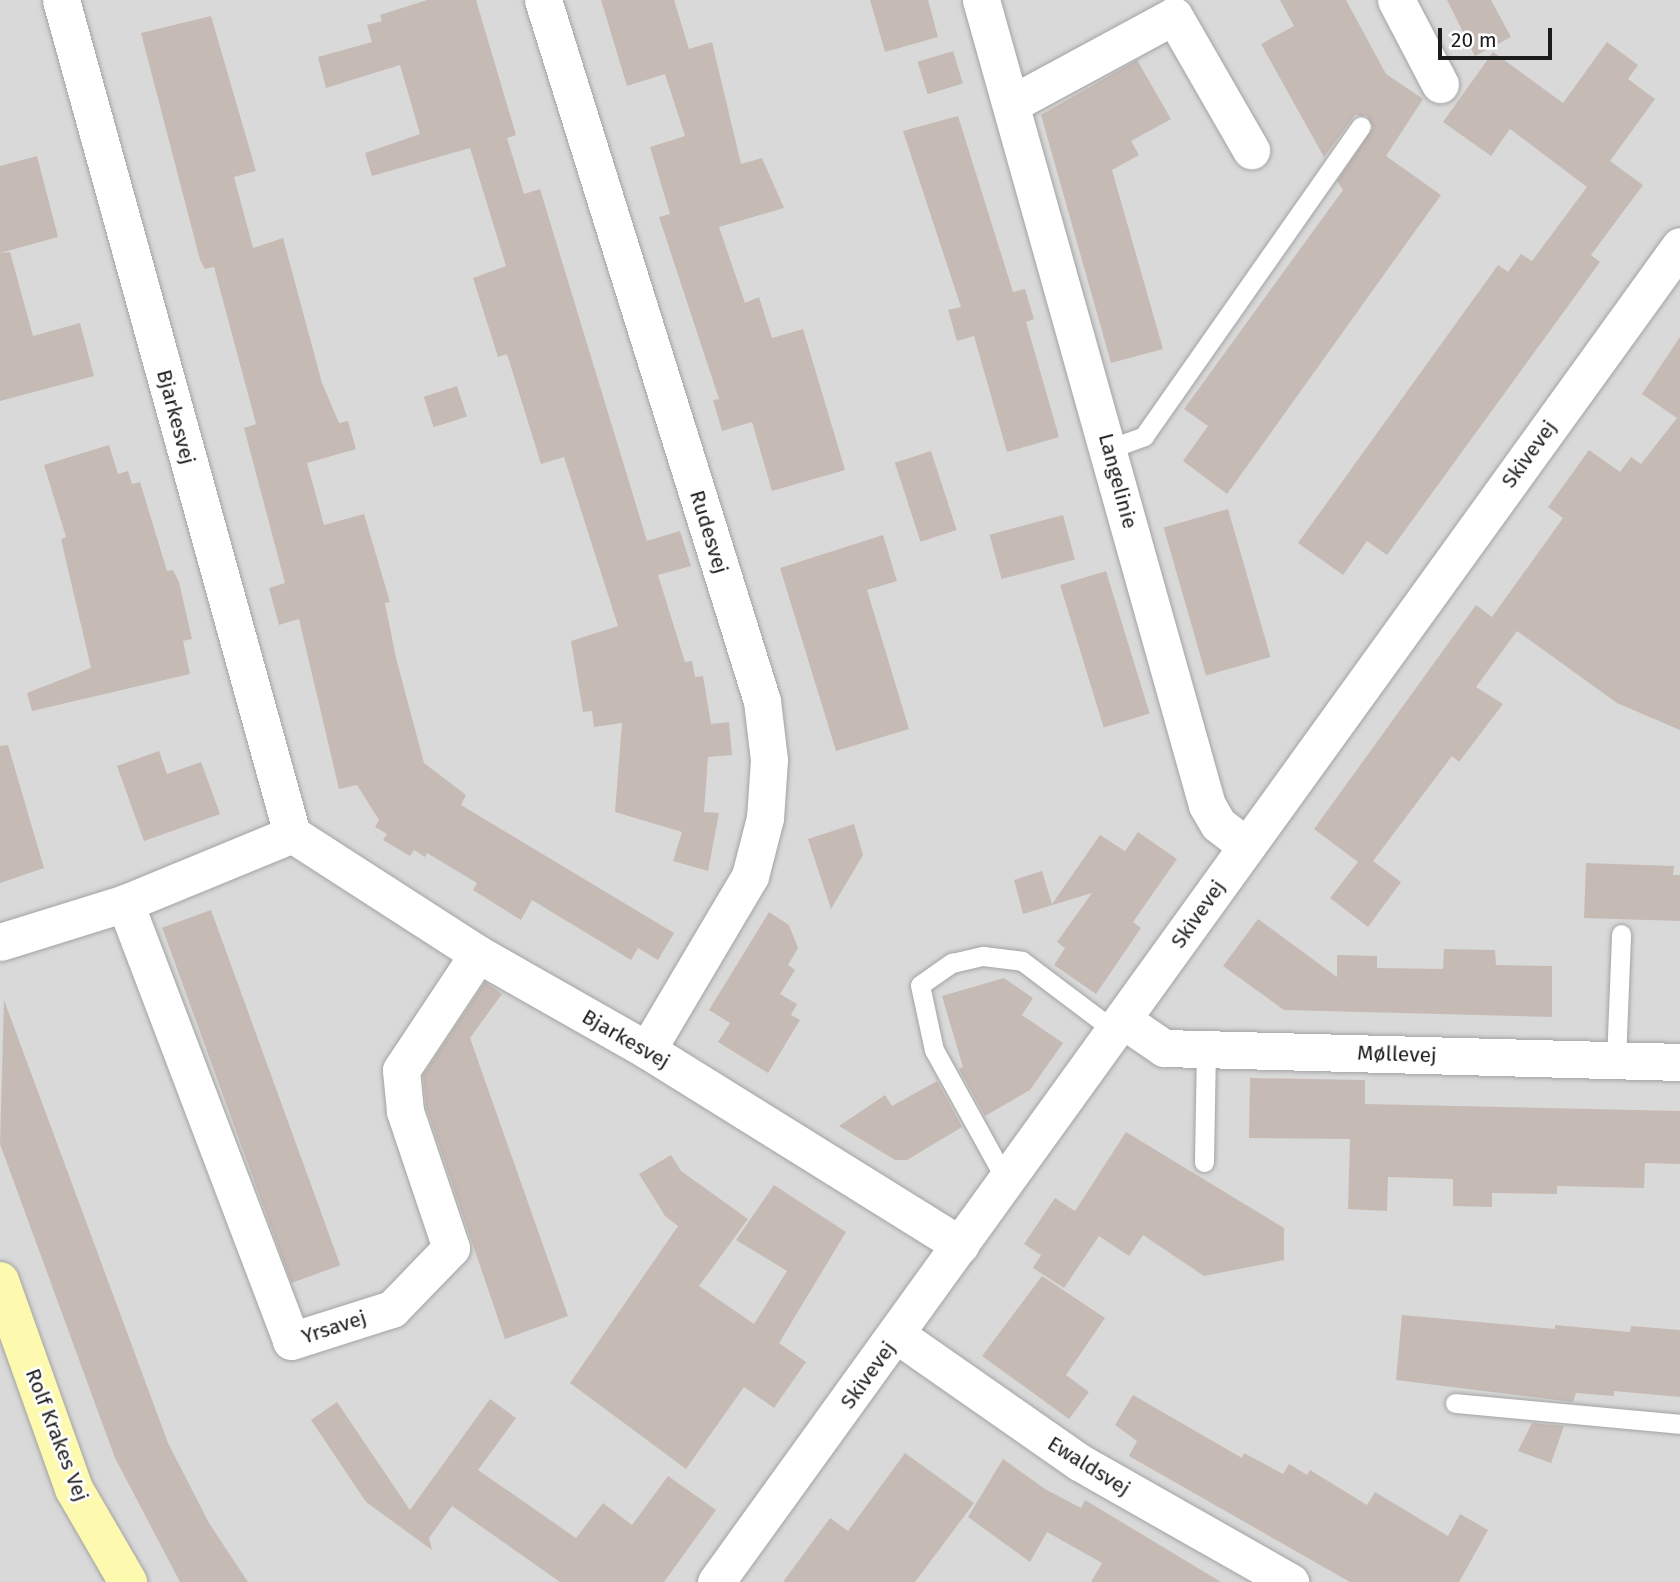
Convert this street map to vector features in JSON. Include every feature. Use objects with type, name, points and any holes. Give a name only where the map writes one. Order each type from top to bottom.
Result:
[{"type":"street","name":"Bjarkesvej","points":[[61,0],[292,834],[478,954],[647,1050],[960,1245]]},
{"type":"street","name":"Rudesvej","points":[[543,0],[762,701],[769,760],[765,818],[750,876],[647,1050]]},
{"type":"street","name":"Langelinie","points":[[981,0],[1207,805],[1218,824],[1245,845]]},
{"type":"street","points":[[1395,0],[1440,84]]},
{"type":"street","points":[[1011,104],[1174,16],[1251,150]]},
{"type":"street","name":"Skivevej","points":[[716,1582],[1007,1182],[1245,845],[1680,246]]},
{"type":"street","points":[[0,942],[125,903],[292,834]]},
{"type":"street","name":"Yrsavej","points":[[125,903],[291,1341],[392,1308],[451,1248],[405,1111],[401,1070],[478,954]]},
{"type":"street","name":"Møllevej","points":[[1119,1025],[1164,1048],[1680,1062]]},
{"type":"street","name":"Rolf Krakes Vej","points":[[0,1281],[74,1489],[128,1582]]},
{"type":"street","name":"Ewaldsvej","points":[[897,1335],[1079,1462],[1290,1582]]},
{"type":"lane","points":[[1109,449],[1144,436],[1360,126]]},
{"type":"lane","points":[[1616,1061],[1620,934]]},
{"type":"lane","points":[[1007,1182],[934,1050],[920,985],[951,962],[983,956],[1022,961],[1119,1025]]},
{"type":"lane","points":[[1204,1162],[1206,1049]]},
{"type":"lane","points":[[1455,1403],[1680,1424]]},
{"type":"shaded area","points":[[0,0],[1680,0],[1680,1582],[0,1582]]},
{"type":"building","points":[[427,0],[476,0],[516,135],[507,138],[524,194],[540,189],[647,541],[680,531],[691,566],[658,575],[685,662],[692,661],[695,677],[703,676],[711,724],[729,722],[732,755],[708,757],[704,812],[719,813],[708,871],[673,861],[682,832],[615,812],[622,723],[594,727],[592,711],[583,712],[571,641],[618,626],[564,457],[541,464],[507,354],[498,357],[473,278],[506,266],[470,148],[372,176],[365,153],[420,134],[400,65],[326,88],[318,57],[372,42],[367,25],[382,21],[380,15]]},
{"type":"building","points":[[601,0],[674,0],[689,49],[712,42],[741,164],[762,158],[784,208],[719,227],[745,303],[759,297],[772,338],[803,329],[845,470],[772,491],[752,422],[722,431],[713,400],[719,399],[659,217],[670,214],[650,147],[685,136],[665,74],[627,86]]},
{"type":"building","points":[[870,0],[928,0],[938,37],[885,52]]},
{"type":"building","points":[[1280,0],[1346,0],[1386,74],[1423,99],[1386,156],[1441,195],[1227,494],[1183,461],[1208,426],[1184,409],[1343,190],[1337,181],[1373,128],[1367,116],[1355,115],[1324,157],[1261,44],[1294,26]]},
{"type":"building","points":[[1447,0],[1491,0],[1511,37],[1475,56]]},
{"type":"building","points":[[211,16],[256,171],[234,177],[253,248],[283,238],[322,383],[339,423],[348,421],[356,449],[307,463],[324,525],[364,514],[390,602],[385,603],[396,658],[424,763],[466,795],[461,805],[674,933],[658,960],[638,948],[631,960],[532,900],[521,920],[473,890],[477,883],[427,853],[425,857],[414,850],[410,856],[383,840],[387,834],[375,827],[379,820],[357,785],[339,789],[299,619],[279,625],[269,588],[285,583],[244,428],[256,424],[214,267],[205,269],[200,260],[141,33]]},
{"type":"building","points":[[1607,42],[1638,65],[1628,79],[1655,99],[1610,161],[1643,185],[1591,255],[1600,262],[1387,555],[1367,541],[1343,575],[1298,543],[1498,265],[1508,272],[1521,254],[1532,261],[1587,187],[1510,129],[1491,156],[1443,122],[1493,52],[1563,103]]},
{"type":"building","points":[[953,51],[963,84],[928,94],[918,62]]},
{"type":"building","points":[[1137,60],[1171,119],[1131,141],[1139,155],[1112,170],[1163,349],[1111,363],[1041,115]]},
{"type":"building","points":[[958,116],[1013,292],[1025,289],[1034,319],[1026,322],[1059,437],[1007,452],[974,336],[957,341],[948,310],[961,307],[903,131]]},
{"type":"building","points":[[37,156],[58,237],[0,253],[0,166]]},
{"type":"building","points":[[10,252],[33,336],[80,323],[94,376],[0,401],[0,253]]},
{"type":"building","points":[[1680,337],[1680,730],[1617,703],[1517,631],[1476,687],[1503,704],[1459,762],[1452,756],[1373,861],[1401,882],[1368,927],[1330,898],[1358,862],[1314,829],[1476,605],[1492,617],[1563,518],[1548,507],[1589,450],[1620,472],[1631,457],[1641,464],[1677,418],[1642,394]]},
{"type":"building","points":[[457,386],[467,416],[434,427],[424,397]]},
{"type":"building","points":[[109,445],[118,474],[128,471],[132,484],[140,482],[167,571],[173,570],[179,582],[192,639],[183,641],[190,674],[32,711],[27,693],[91,668],[61,539],[66,537],[44,465]]},
{"type":"building","points":[[931,451],[957,530],[921,542],[895,463]]},
{"type":"building","points":[[1228,509],[1270,657],[1206,676],[1164,527]]},
{"type":"building","points":[[1063,515],[1075,559],[1001,579],[990,535]]},
{"type":"building","points":[[883,535],[897,581],[867,590],[909,729],[836,751],[780,568]]},
{"type":"building","points":[[1106,571],[1150,713],[1104,728],[1060,585]]},
{"type":"building","points":[[8,745],[44,868],[0,883],[0,746]]},
{"type":"building","points":[[159,751],[167,774],[201,762],[220,814],[144,841],[117,766]]},
{"type":"building","points":[[854,824],[863,855],[831,909],[808,839]]},
{"type":"building","points":[[1138,832],[1177,859],[1133,922],[1141,928],[1096,994],[1054,965],[1065,948],[1057,942],[1092,893],[1023,914],[1014,880],[1042,871],[1052,904],[1100,835],[1125,851]]},
{"type":"building","points":[[1586,863],[1674,866],[1673,875],[1680,875],[1680,921],[1584,918]]},
{"type":"building","points":[[211,910],[340,1265],[291,1283],[162,928]]},
{"type":"building","points":[[769,912],[789,925],[798,948],[788,965],[795,970],[780,994],[797,1004],[791,1015],[800,1020],[768,1073],[718,1042],[730,1023],[709,1010]]},
{"type":"building","points":[[1258,919],[1337,977],[1337,955],[1377,956],[1377,968],[1443,969],[1444,949],[1495,950],[1496,965],[1552,966],[1552,1017],[1284,1010],[1223,966]]},
{"type":"building","points":[[1004,978],[1033,998],[1022,1015],[1063,1043],[1030,1090],[985,1116],[959,1069],[963,1067],[942,996]]},
{"type":"building","points":[[485,982],[502,994],[470,1038],[568,1316],[505,1339],[426,1107],[423,1075]]},
{"type":"building","points":[[4,1000],[168,1443],[209,1523],[248,1582],[180,1582],[115,1458],[0,1144]]},
{"type":"building","points":[[1250,1078],[1365,1080],[1365,1104],[1680,1111],[1680,1164],[1645,1163],[1644,1188],[1557,1186],[1557,1194],[1492,1193],[1492,1207],[1453,1206],[1453,1179],[1388,1177],[1387,1211],[1348,1209],[1350,1139],[1249,1138]]},
{"type":"building","points":[[937,1081],[962,1127],[907,1160],[895,1160],[839,1126],[885,1095],[892,1106]]},
{"type":"building","points":[[1126,1132],[1284,1228],[1284,1260],[1204,1276],[1143,1235],[1129,1256],[1099,1236],[1064,1288],[1033,1268],[1041,1255],[1024,1244],[1055,1198],[1075,1211]]},
{"type":"building","points":[[671,1155],[681,1171],[748,1219],[699,1286],[754,1324],[787,1271],[736,1240],[774,1185],[846,1232],[779,1343],[806,1362],[774,1408],[744,1387],[686,1469],[570,1383],[678,1226],[665,1216],[639,1174]]},
{"type":"building","points":[[1042,1276],[1105,1318],[1066,1375],[1089,1392],[1069,1419],[982,1356]]},
{"type":"building","points":[[1402,1315],[1555,1329],[1555,1325],[1630,1332],[1631,1326],[1680,1330],[1680,1397],[1614,1391],[1614,1396],[1576,1393],[1573,1402],[1396,1380]]},
{"type":"building","points":[[1133,1395],[1242,1458],[1244,1453],[1283,1474],[1289,1464],[1307,1475],[1310,1470],[1367,1505],[1375,1492],[1448,1536],[1460,1514],[1488,1530],[1459,1582],[1350,1582],[1129,1456],[1137,1441],[1115,1425]]},
{"type":"building","points":[[490,1399],[516,1418],[478,1470],[576,1538],[603,1503],[632,1525],[668,1476],[716,1510],[664,1582],[560,1582],[452,1506],[429,1538],[432,1550],[366,1502],[311,1420],[337,1402],[410,1510]]},
{"type":"building","points":[[1532,1423],[1564,1426],[1551,1463],[1518,1451]]},
{"type":"building","points":[[905,1453],[974,1503],[915,1582],[783,1582],[830,1518],[848,1531]]},
{"type":"building","points":[[1003,1459],[1045,1489],[1081,1508],[1085,1500],[1221,1582],[1091,1582],[1102,1563],[1047,1532],[1030,1562],[968,1517]]}]
